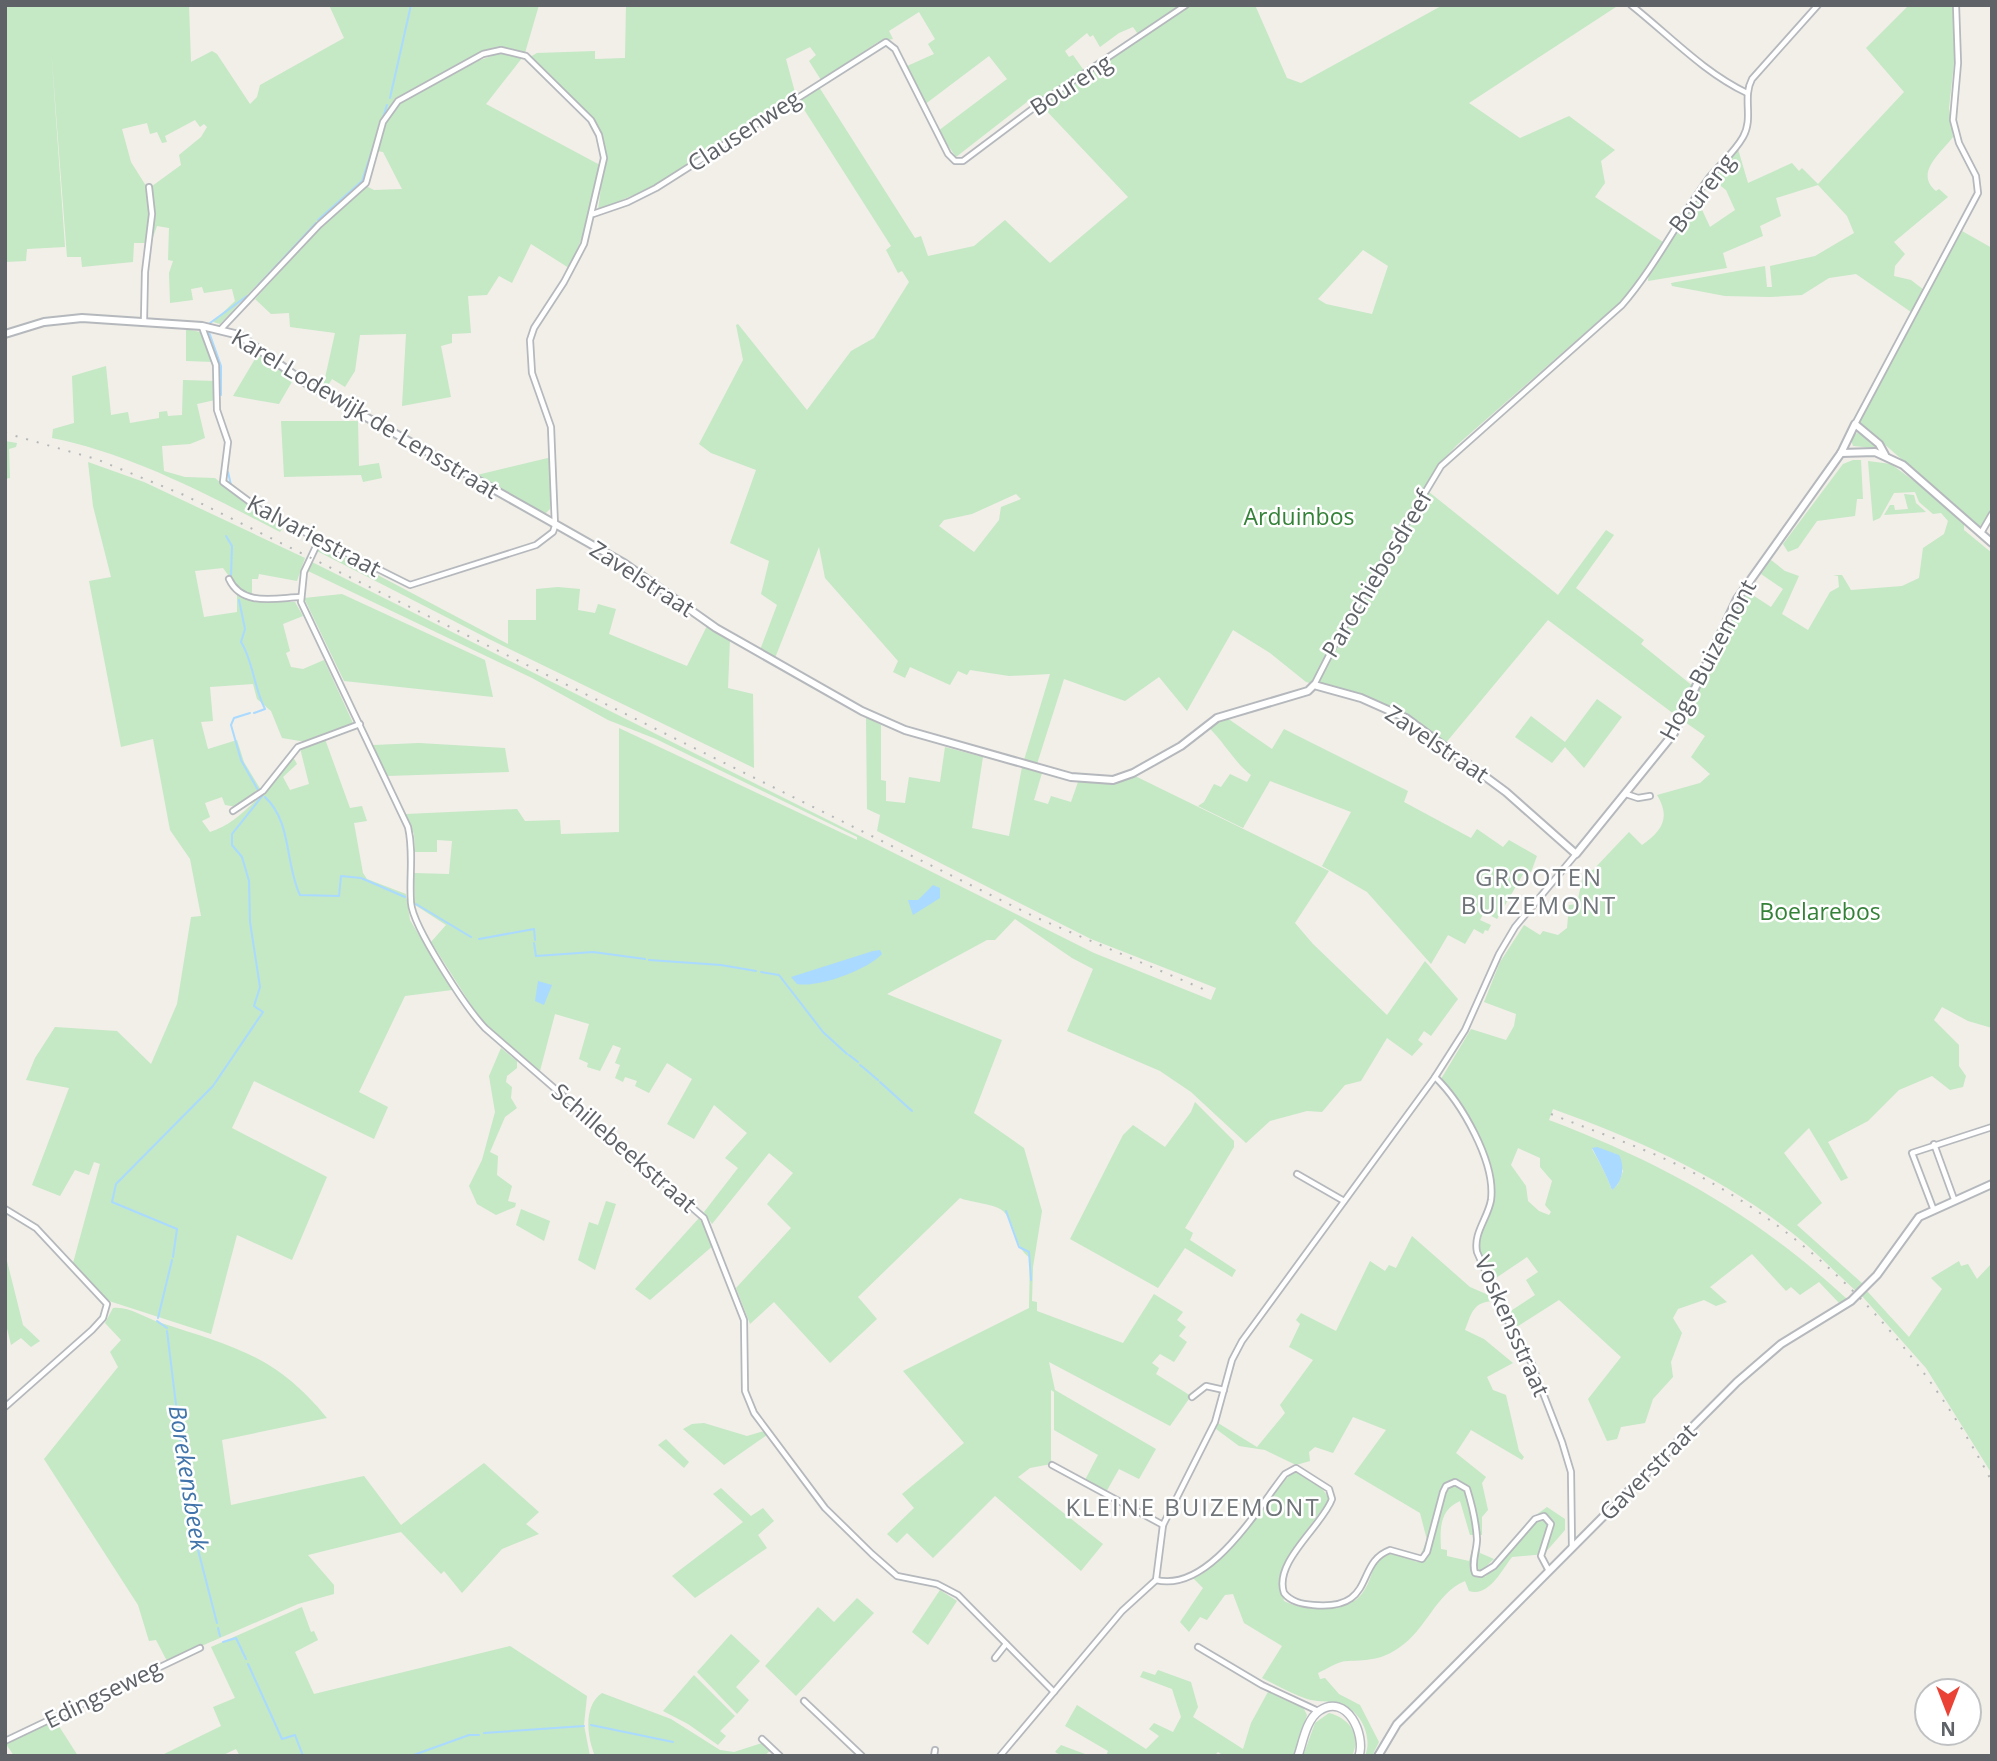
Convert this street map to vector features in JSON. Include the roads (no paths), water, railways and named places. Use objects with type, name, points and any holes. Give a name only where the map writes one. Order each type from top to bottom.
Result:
[{"type":"main road","points":[[1298,1756],[1307,1728],[1318,1711],[1330,1707],[1342,1710],[1353,1718],[1361,1731],[1363,1745],[1359,1756]]},
{"type":"street","name":"Boureng","points":[[892,44],[926,115],[955,161],[968,159],[1043,102],[1186,5]]},
{"type":"street","points":[[1631,5],[1701,63],[1747,93],[1752,79],[1818,5]]},
{"type":"street","name":"Hoge Buizemont","points":[[1156,1580],[1163,1525],[1216,1422],[1224,1390],[1242,1341],[1435,1077],[1465,1030],[1499,954],[1516,927],[1626,794],[1681,721],[1726,621],[1751,576],[1841,453],[1976,200],[1976,176],[1959,143],[1953,120],[1958,63],[1956,5]]},
{"type":"street","name":"Clausenweg","points":[[592,215],[656,188],[875,47],[892,44]]},
{"type":"street","points":[[222,329],[319,225],[366,183],[383,122],[398,101],[491,51],[501,50],[526,57],[591,120],[599,135],[604,158],[592,215],[576,264],[534,328],[530,340],[529,360],[546,407],[552,435],[555,526]]},
{"type":"street","name":"Boureng","points":[[1443,464],[1622,305],[1637,288],[1649,265],[1710,177],[1743,137],[1749,120],[1747,93]]},
{"type":"street","points":[[144,320],[145,272],[152,214],[149,187]]},
{"type":"street","name":"Karel Lodewijk de Lensstraat","points":[[5,334],[63,319],[144,320],[222,329],[248,340],[304,382],[555,526]]},
{"type":"street","name":"Kalvariestraat","points":[[206,326],[216,365],[217,410],[228,442],[223,482],[255,507],[410,585],[525,550],[548,536],[555,526]]},
{"type":"street","points":[[1855,424],[1879,443],[1885,455]]},
{"type":"street","points":[[1841,453],[1885,455],[1903,465],[1992,543]]},
{"type":"street","name":"Parochiebosdreef","points":[[1314,685],[1340,634],[1443,464]]},
{"type":"street","points":[[1981,534],[1992,514]]},
{"type":"street","name":"Zavelstraat","points":[[555,526],[624,564],[716,628],[884,722],[1071,777],[1113,780],[1133,773],[1181,746],[1217,718],[1308,691],[1314,685],[1361,698],[1406,718],[1506,792],[1576,854]]},
{"type":"street","points":[[229,579],[233,588],[252,598],[300,597],[304,572],[319,540]]},
{"type":"street","name":"Schillebeekstraat","points":[[300,597],[408,827],[412,848],[413,913],[469,1009],[485,1028],[704,1218],[744,1320],[747,1397],[754,1413],[825,1508],[897,1576],[948,1589],[1054,1692]]},
{"type":"street","points":[[233,811],[263,791],[298,747],[360,724]]},
{"type":"street","points":[[1626,794],[1638,798],[1650,796]]},
{"type":"street","name":"Voskensstraat","points":[[1435,1077],[1464,1117],[1488,1168],[1491,1201],[1475,1244],[1505,1316],[1531,1363],[1569,1464],[1573,1548]]},
{"type":"street","points":[[1933,1209],[1912,1159],[1912,1153],[1919,1148],[1992,1127]]},
{"type":"street","points":[[1934,1144],[1954,1199]]},
{"type":"street","points":[[1297,1174],[1344,1201]]},
{"type":"street","name":"Gaverstraat","points":[[1378,1756],[1397,1724],[1758,1363],[1851,1301],[1877,1275],[1919,1217],[1954,1199],[1992,1185]]},
{"type":"street","points":[[5,1209],[36,1228],[107,1304],[103,1318],[92,1330],[5,1407]]},
{"type":"street","points":[[1192,1397],[1206,1386],[1224,1390]]},
{"type":"street","points":[[1052,1465],[1163,1525]]},
{"type":"street","points":[[1000,1756],[1122,1611],[1156,1580],[1164,1582],[1198,1572],[1223,1552],[1285,1474],[1296,1468],[1329,1489],[1332,1499],[1303,1539],[1282,1579],[1284,1593],[1293,1600],[1320,1605],[1349,1600],[1363,1587],[1375,1559],[1390,1550],[1422,1559],[1427,1552],[1443,1492],[1455,1482],[1467,1489],[1471,1504],[1477,1536],[1472,1565],[1475,1573],[1489,1570],[1535,1519],[1544,1516],[1551,1524],[1541,1556],[1549,1571]]},
{"type":"street","points":[[995,1658],[1006,1644]]},
{"type":"street","points":[[1198,1647],[1262,1685],[1318,1711]]},
{"type":"street","name":"Edingseweg","points":[[5,1741],[201,1648]]},
{"type":"street","points":[[804,1701],[862,1756]]},
{"type":"street","points":[[762,1739],[780,1756]]},
{"type":"water","points":[[933,885],[940,888],[940,898],[913,915],[908,900],[918,900]]},
{"type":"water","points":[[880,950],[882,954],[865,966],[842,976],[806,985],[797,984],[791,977]]},
{"type":"water","points":[[538,981],[552,985],[544,1005],[535,1001]]},
{"type":"water","points":[[1597,1147],[1619,1155],[1621,1159],[1621,1178],[1612,1190],[1592,1148]]},
{"type":"waterway","name":"Borekensbeek","points":[[390,98],[411,5]]},
{"type":"waterway","name":"Borekensbeek","points":[[318,220],[362,181],[387,105]]},
{"type":"waterway","name":"Borekensbeek","points":[[251,293],[316,223]]},
{"type":"waterway","name":"Borekensbeek","points":[[210,323],[247,296]]},
{"type":"waterway","name":"Borekensbeek","points":[[209,332],[221,366],[221,395]]},
{"type":"waterway","name":"Borekensbeek","points":[[228,472],[231,485]]},
{"type":"waterway","name":"Borekensbeek","points":[[226,536],[232,546],[231,576]]},
{"type":"waterway","name":"Borekensbeek","points":[[239,600],[245,629],[241,642],[265,709],[254,713]]},
{"type":"waterway","name":"Borekensbeek","points":[[250,713],[234,718],[231,725],[241,760],[258,790]]},
{"type":"waterway","name":"Borekensbeek","points":[[173,1257],[177,1229],[112,1202],[116,1184],[213,1086],[263,1012],[254,1006],[260,987],[250,922],[249,881],[242,857],[232,845],[232,834],[263,795]]},
{"type":"waterway","points":[[265,797],[280,819],[300,895],[339,896],[341,876],[361,878],[405,897]]},
{"type":"waterway","points":[[416,904],[471,937]]},
{"type":"waterway","points":[[479,939],[534,929],[535,940]]},
{"type":"waterway","points":[[534,943],[536,956],[593,952],[645,959]]},
{"type":"waterway","points":[[649,960],[721,965],[756,971]]},
{"type":"waterway","points":[[761,972],[779,975],[823,1032],[847,1054]]},
{"type":"waterway","points":[[849,1055],[858,1062]]},
{"type":"waterway","points":[[860,1065],[864,1068]]},
{"type":"waterway","points":[[865,1069],[871,1074]]},
{"type":"waterway","points":[[872,1075],[878,1080]]},
{"type":"waterway","points":[[880,1082],[912,1111]]},
{"type":"waterway","points":[[1006,1211],[1019,1247],[1029,1252],[1031,1280]]},
{"type":"waterway","name":"Borekensbeek","points":[[158,1318],[172,1260]]},
{"type":"waterway","name":"Borekensbeek","points":[[157,1321],[167,1328]]},
{"type":"waterway","name":"Borekensbeek","points":[[167,1331],[190,1519],[217,1623]]},
{"type":"waterway","name":"Borekensbeek","points":[[218,1628],[220,1636]]},
{"type":"waterway","name":"Borekensbeek","points":[[223,1642],[236,1638],[246,1659]]},
{"type":"waterway","name":"Borekensbeek","points":[[248,1664],[282,1739],[295,1735],[303,1756]]},
{"type":"waterway","name":"Borekensbeek","points":[[591,1725],[673,1742]]},
{"type":"waterway","name":"Borekensbeek","points":[[484,1733],[584,1726]]},
{"type":"waterway","name":"Borekensbeek","points":[[411,1756],[469,1735],[479,1735]]},
{"type":"railway","points":[[5,433],[96,459],[184,495],[1035,917],[1210,992]]},
{"type":"railway","points":[[1551,1114],[1685,1168],[1749,1205],[1792,1237],[1832,1271],[1905,1349],[1937,1391],[1992,1482]]},
{"type":"district","name":"GROOTEN BUIZEMONT","points":[[1539,892]]},
{"type":"district","name":"KLEINE BUIZEMONT","points":[[1193,1508]]},
{"type":"park label","name":"Arduinbos","points":[[1299,517]]},
{"type":"park label","name":"Boelarebos","points":[[1820,912]]}]
